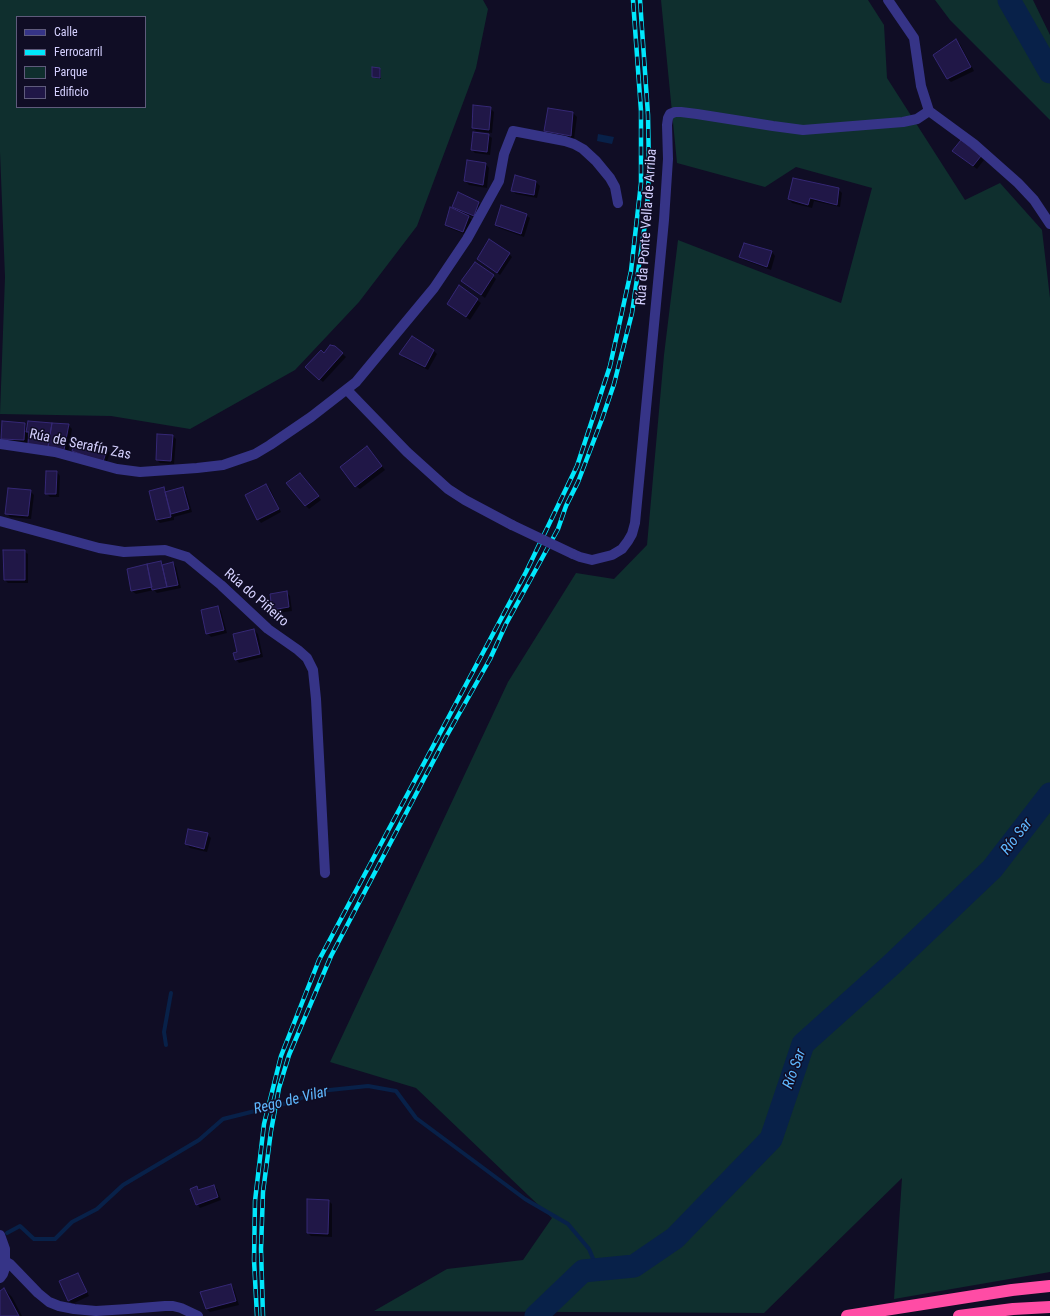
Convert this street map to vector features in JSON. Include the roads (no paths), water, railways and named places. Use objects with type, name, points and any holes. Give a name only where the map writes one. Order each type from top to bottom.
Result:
[{"type":"highway","points":[[847,1316],[1012,1290],[1050,1286]]},
{"type":"highway","points":[[959,1316],[1013,1309],[1050,1307]]},
{"type":"street","points":[[888,0],[914,38],[921,86],[929,111],[974,144],[1018,183],[1034,200],[1050,224]]},
{"type":"street","name":"Rúa da Ponte Vella de Arriba","points":[[347,390],[407,452],[448,489],[465,500],[512,525],[580,557],[592,560],[612,555],[622,549],[628,541],[635,523],[665,213],[668,159],[668,118],[670,114],[681,112],[803,130],[903,122],[917,119],[929,111]]},
{"type":"street","name":"Rúa de Serafín Zas","points":[[0,444],[55,452],[104,466],[140,472],[223,465],[255,454],[270,446],[347,390],[382,352],[434,288],[467,239],[499,181],[504,154],[513,132],[566,141],[583,149],[596,161],[610,178],[615,187],[618,202]]},
{"type":"street","name":"Rúa do Piñeiro","points":[[0,522],[100,548],[124,552],[165,550],[187,557],[268,629],[298,650],[306,658],[313,670],[316,699],[325,873]]},
{"type":"street","points":[[0,1234],[5,1249],[2,1257],[5,1268],[0,1278]]},
{"type":"street","points":[[2,1257],[48,1302],[59,1306],[96,1311],[128,1310],[165,1306],[181,1308],[198,1316]]},
{"type":"water","points":[[598,134],[614,137],[612,144],[597,141]]},
{"type":"waterway","name":"Río Sar","points":[[1009,0],[1050,72]]},
{"type":"waterway","name":"Río Sar","points":[[536,1316],[583,1271],[634,1266],[675,1238],[771,1139],[803,1044],[890,966],[992,869],[1050,794]]},
{"type":"waterway","points":[[166,1045],[164,1032],[171,993]]},
{"type":"waterway","name":"Rego de Vilar","points":[[7,1233],[20,1226],[34,1239],[55,1239],[72,1222],[97,1209],[123,1185],[199,1140],[223,1119],[291,1102],[320,1091],[368,1086],[396,1091],[416,1118],[525,1199],[568,1224],[589,1249],[598,1270]]},
{"type":"railway","points":[[257,1316],[254,1260],[255,1201],[264,1124],[281,1056],[319,960],[526,572],[577,466],[610,366],[631,271],[641,183],[641,111],[633,0]]},
{"type":"railway","points":[[263,1316],[261,1249],[263,1192],[271,1131],[279,1088],[289,1055],[331,956],[446,737],[490,659],[506,624],[558,529],[566,506],[578,482],[614,384],[632,313],[647,210],[649,170],[648,115],[640,0]]}]
